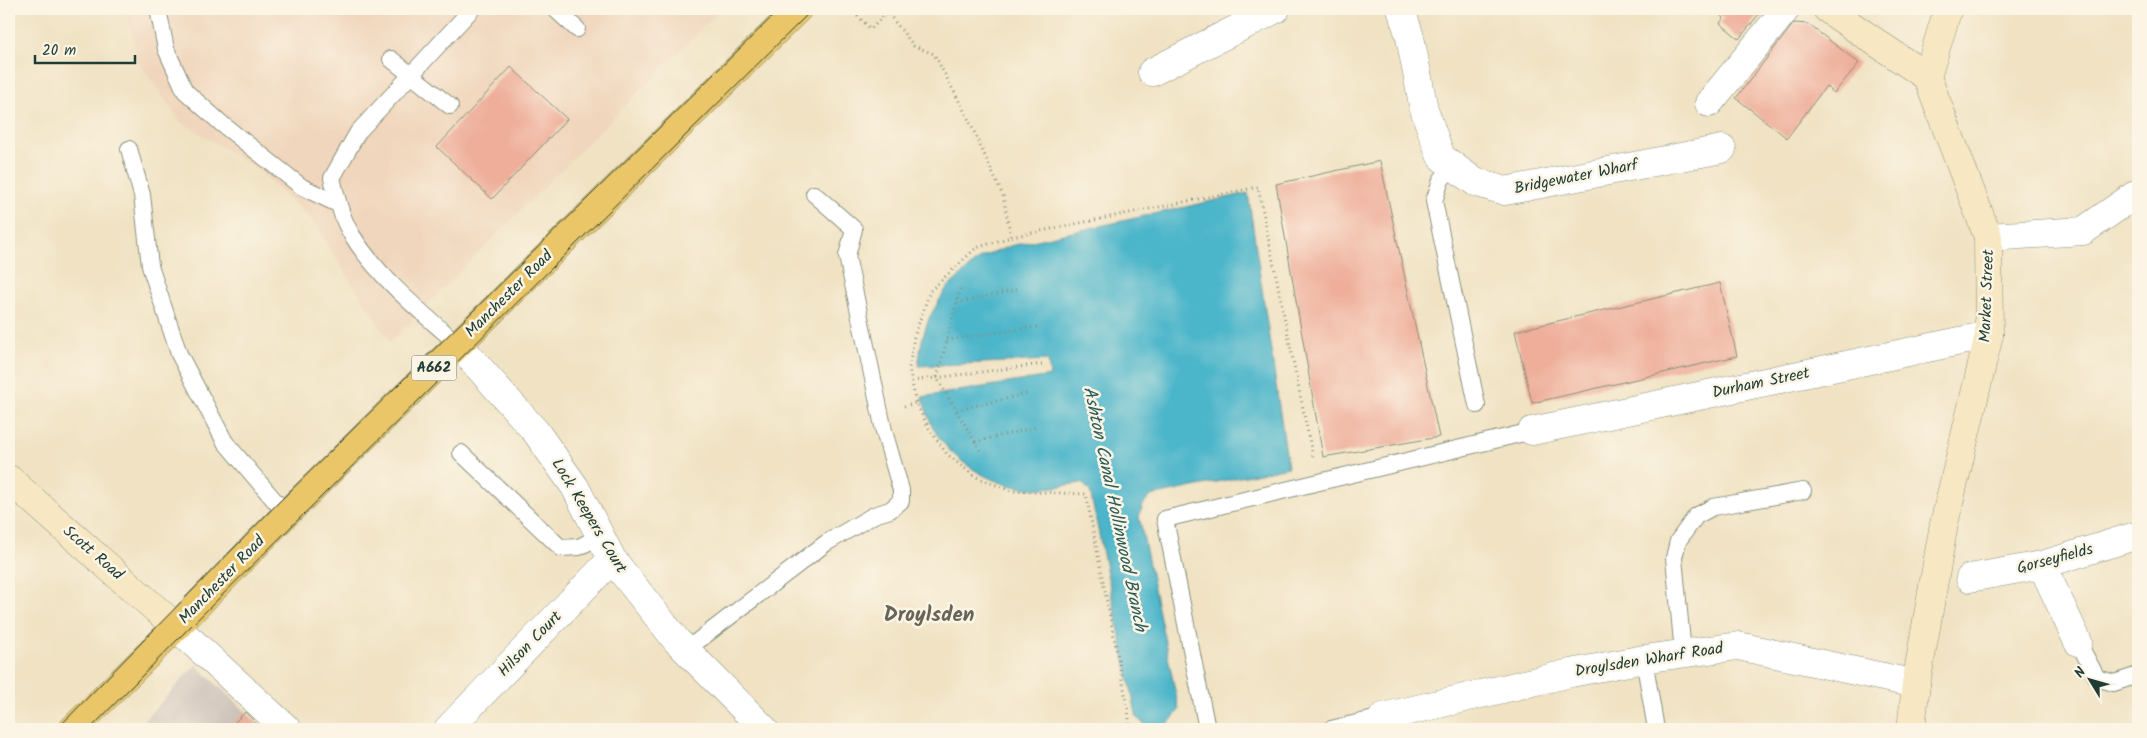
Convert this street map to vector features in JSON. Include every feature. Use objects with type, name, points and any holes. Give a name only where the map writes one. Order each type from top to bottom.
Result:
[{"type":"main road","name":"Manchester Road","points":[[73,729],[176,628],[286,514],[798,9]]},
{"type":"street","points":[[1152,72],[1276,9]]},
{"type":"street","name":"Bridgewater Wharf","points":[[1401,9],[1410,37],[1424,109],[1441,157],[1475,182],[1505,191],[1722,149]]},
{"type":"street","points":[[1709,104],[1786,9]]},
{"type":"street","points":[[1828,9],[1927,77],[1948,9]]},
{"type":"street","name":"Market Street","points":[[1911,729],[1916,684],[1944,524],[1989,335],[1988,237],[1927,77]]},
{"type":"street","points":[[1988,237],[2083,231],[2138,193]]},
{"type":"street","name":"Durham Street","points":[[1532,431],[1989,335]]},
{"type":"street","name":"Lock Keepers Court","points":[[458,344],[536,432],[575,487],[606,547],[686,650],[764,729]]},
{"type":"street","name":"Scott Road","points":[[9,479],[176,628]]},
{"type":"street","name":"Gorseyfields","points":[[1970,578],[2042,565],[2138,535]]},
{"type":"street","name":"Hilson Court","points":[[448,729],[606,547]]},
{"type":"street","points":[[2042,565],[2078,642]]},
{"type":"street","points":[[176,628],[287,729]]},
{"type":"street","name":"Droylsden Wharf Road","points":[[1383,717],[1571,673],[1644,659],[1738,646],[1916,684]]},
{"type":"lane","points":[[158,9],[166,49],[185,91],[222,124],[302,188],[338,204]]},
{"type":"lane","points":[[458,344],[421,312],[380,271],[352,235],[338,204],[332,178],[358,132],[472,9]]},
{"type":"lane","points":[[555,9],[577,30]]},
{"type":"lane","points":[[391,59],[450,106]]},
{"type":"lane","points":[[129,149],[142,194],[150,266],[179,354],[225,442],[286,514]]},
{"type":"lane","points":[[1453,166],[1441,180],[1434,201],[1477,405]]},
{"type":"lane","points":[[686,650],[826,543],[874,515],[890,510],[901,501],[901,490],[884,432],[847,256],[854,229],[814,194]]},
{"type":"lane","points":[[1207,729],[1165,519],[1532,431]]},
{"type":"lane","points":[[461,453],[561,548],[606,547]]},
{"type":"lane","points":[[1683,653],[1674,558],[1678,540],[1696,516],[1713,507],[1802,491]]},
{"type":"lane","points":[[2078,642],[2097,678],[2114,683],[2138,675]]},
{"type":"lane","points":[[1644,659],[1656,729]]},
{"type":"lane","points":[[1331,729],[1383,717]]},
{"type":"path","points":[[850,9],[871,29],[887,12],[914,46],[934,54],[967,116],[1003,196],[1011,237]]},
{"type":"path","points":[[1130,729],[1128,709],[1086,494],[1012,491],[974,476],[947,454],[928,427],[916,403],[909,368],[914,337],[930,291],[976,248],[1011,237],[1258,187],[1313,458]]},
{"type":"path","points":[[960,289],[937,378],[980,450]]},
{"type":"path","points":[[957,303],[1019,289]]},
{"type":"path","points":[[947,340],[1041,326]]},
{"type":"path","points":[[912,381],[1042,364]]},
{"type":"path","points":[[957,410],[1030,393]]},
{"type":"path","points":[[975,442],[1037,427]]},
{"type":"shaded area","points":[[126,9],[721,9],[390,342],[312,220],[258,170],[180,121],[138,61]]},
{"type":"shaded area","points":[[196,665],[264,729],[136,729]]},
{"type":"water","name":"Ashton Canal Hollinwood Branch","points":[[1248,193],[1288,467],[1151,496],[1143,505],[1139,516],[1179,710],[1168,724],[1168,729],[1151,729],[1137,718],[1090,491],[1082,483],[1047,488],[1011,486],[971,468],[948,449],[939,438],[932,426],[922,397],[1050,376],[1048,360],[918,366],[922,340],[929,318],[946,289],[980,258],[1010,246]]},
{"type":"building","points":[[1712,9],[1763,9],[1739,39],[1720,23],[1724,18]]},
{"type":"building","points":[[1794,23],[1808,24],[1859,63],[1834,93],[1826,86],[1787,138],[1736,98]]},
{"type":"building","points":[[511,67],[567,119],[492,199],[437,147]]},
{"type":"building","points":[[1380,161],[1439,437],[1323,457],[1276,184]]},
{"type":"building","points":[[1720,283],[1737,356],[1532,403],[1515,331]]},
{"type":"building","points":[[245,712],[262,729],[228,729]]},
{"type":"tram line","points":[[57,729],[277,504],[780,9]]},
{"type":"tram line","points":[[90,729],[184,633],[813,9]]},
{"type":"district","name":"Droylsden","points":[[929,615]]}]
